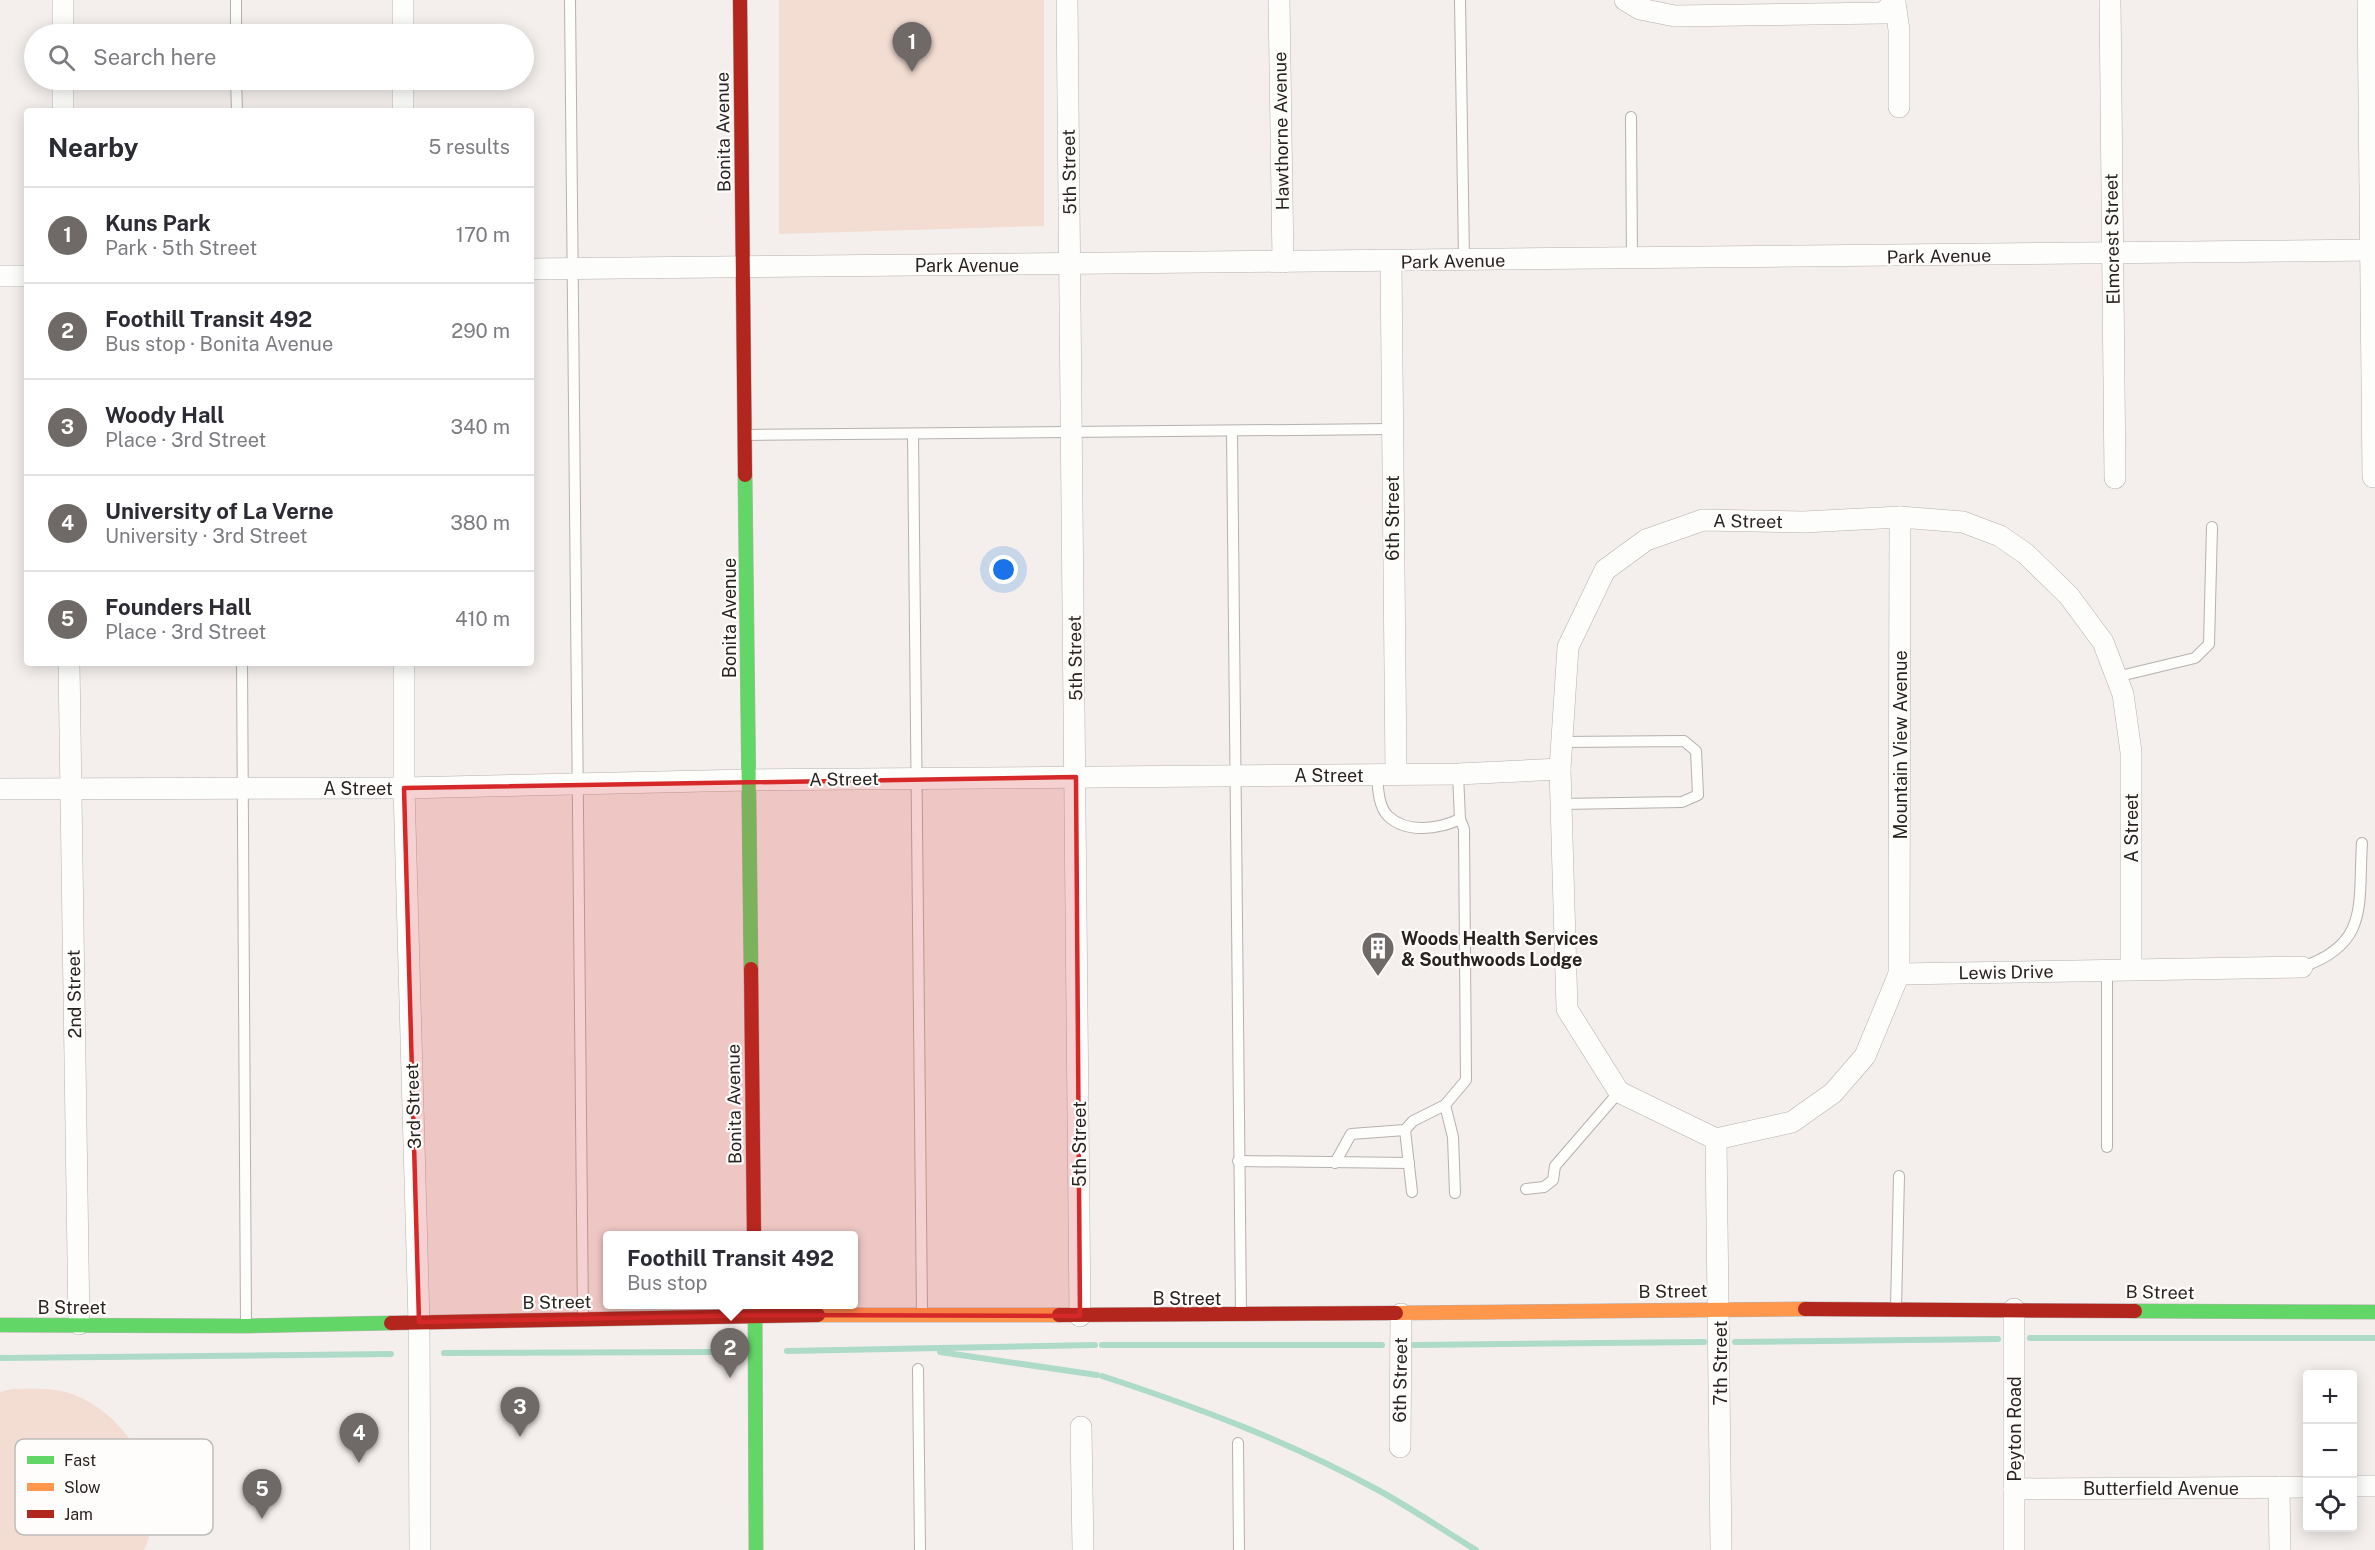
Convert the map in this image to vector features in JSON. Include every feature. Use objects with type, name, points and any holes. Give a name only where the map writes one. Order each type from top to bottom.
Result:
[{"type":"street","points":[[63,0],[63,24]]},
{"type":"street","points":[[403,0],[403,24]]},
{"type":"street","name":"Bonita Avenue","points":[[740,0],[746,435],[747,780],[754,1231]]},
{"type":"street","name":"5th Street","points":[[1067,0],[1080,1316]]},
{"type":"street","name":"Hawthorne Avenue","points":[[1279,0],[1283,262]]},
{"type":"street","points":[[1625,0],[1640,9],[1675,16],[1884,13],[1895,1]]},
{"type":"street","name":"Elmcrest Street","points":[[2110,0],[2115,478]]},
{"type":"street","points":[[2368,0],[2373,250],[2373,477]]},
{"type":"street","points":[[1895,1],[1899,30],[1899,107]]},
{"type":"street","points":[[63,90],[63,108]]},
{"type":"street","points":[[403,90],[403,108]]},
{"type":"street","name":"Park Avenue","points":[[534,269],[1391,262],[2373,250]]},
{"type":"street","name":"6th Street","points":[[1386,775],[1392,429],[1391,262]]},
{"type":"street","points":[[0,276],[24,276]]},
{"type":"street","name":"A Street","points":[[0,789],[404,788],[747,780],[1386,775],[1458,774],[1560,768],[1568,646],[1605,570],[1646,540],[1703,520],[1804,522],[1900,517],[1964,522],[2000,536],[2026,554],[2069,596],[2103,642],[2123,694],[2130,752],[2131,970]]},
{"type":"street","name":"Mountain View Avenue","points":[[1899,974],[1900,517]]},
{"type":"street","name":"2nd Street","points":[[69,666],[79,1324]]},
{"type":"street","name":"3rd Street","points":[[404,666],[404,788],[419,1322],[420,1550]]},
{"type":"street","points":[[1560,768],[1567,1009],[1619,1092],[1716,1139],[1792,1122],[1833,1094],[1865,1056],[1899,974]]},
{"type":"street","name":"Lewis Drive","points":[[1899,974],[2302,967]]},
{"type":"street","name":"7th Street","points":[[1716,1139],[1721,1550]]},
{"type":"street","name":"B Street","points":[[0,1325],[246,1326],[583,1321],[755,1310],[922,1316],[1401,1314],[1719,1308],[2375,1312]]},
{"type":"street","name":"Peyton Road","points":[[2014,1309],[2014,1550]]},
{"type":"street","points":[[755,1310],[756,1550]]},
{"type":"street","name":"6th Street","points":[[1400,1447],[1401,1314]]},
{"type":"street","points":[[1082,1427],[1083,1550]]},
{"type":"street","name":"Butterfield Avenue","points":[[2014,1489],[2303,1486]]},
{"type":"street","points":[[2357,1486],[2375,1486]]},
{"type":"street","points":[[2279,1487],[2280,1550]]},
{"type":"lane","points":[[236,0],[236,24]]},
{"type":"lane","points":[[570,0],[576,783],[583,1084],[583,1321]]},
{"type":"lane","points":[[1460,0],[1464,261]]},
{"type":"lane","points":[[237,90],[237,108]]},
{"type":"lane","points":[[1631,117],[1632,259]]},
{"type":"lane","points":[[746,435],[1392,429]]},
{"type":"lane","points":[[1232,431],[1241,1315]]},
{"type":"lane","points":[[913,434],[922,1316]]},
{"type":"lane","points":[[2116,677],[2195,658],[2209,644],[2212,527]]},
{"type":"lane","points":[[242,666],[246,1326]]},
{"type":"lane","points":[[1561,804],[1682,802],[1698,795],[1696,751],[1684,741],[1562,742]]},
{"type":"lane","points":[[1335,1163],[1351,1134],[1405,1130],[1413,1121],[1445,1105],[1466,1080],[1464,829],[1460,819],[1458,774]]},
{"type":"lane","points":[[1386,775],[1378,793],[1387,815],[1408,828],[1445,826],[1460,819]]},
{"type":"lane","points":[[2302,967],[2335,952],[2347,940],[2357,923],[2362,843]]},
{"type":"lane","points":[[2107,970],[2107,1147]]},
{"type":"lane","points":[[1526,1189],[1544,1187],[1553,1180],[1555,1166],[1619,1092]]},
{"type":"lane","points":[[1445,1105],[1453,1137],[1455,1193]]},
{"type":"lane","points":[[1405,1130],[1412,1192]]},
{"type":"lane","points":[[1238,1161],[1409,1163]]},
{"type":"lane","points":[[1896,1308],[1899,1176]]},
{"type":"lane","points":[[918,1369],[920,1550]]},
{"type":"lane","points":[[1238,1443],[1239,1550]]},
{"type":"highlighted area","points":[[1076,777],[1080,1316],[755,1315],[419,1322],[404,788]]},
{"type":"shaded area","points":[[779,0],[1044,0],[1044,226],[779,234]]},
{"type":"shaded area","points":[[12,1389],[36,1389],[67,1392],[95,1406],[114,1421],[129,1439],[15,1439],[15,1535],[149,1535],[144,1550],[0,1550],[0,1392]]},
{"type":"waterway","points":[[2030,1338],[2375,1338]]},
{"type":"waterway","points":[[1735,1342],[1998,1339]]},
{"type":"waterway","points":[[1414,1345],[1704,1342]]},
{"type":"waterway","points":[[787,1351],[1095,1345]]},
{"type":"waterway","points":[[1102,1345],[1382,1345]]},
{"type":"waterway","points":[[444,1353],[726,1352]]},
{"type":"waterway","points":[[940,1352],[1097,1375]]},
{"type":"waterway","points":[[0,1358],[391,1354]]},
{"type":"waterway","points":[[1102,1376],[1208,1413],[1311,1456],[1390,1497],[1476,1550]]},
{"type":"traffic: fast","points":[[745,475],[751,969]]},
{"type":"traffic: fast","points":[[755,1309],[756,1550]]},
{"type":"traffic: fast","points":[[2135,1311],[2375,1312]]},
{"type":"traffic: fast","points":[[0,1325],[246,1326],[391,1323]]},
{"type":"traffic: slow","points":[[1396,1313],[1805,1309]]},
{"type":"traffic: slow","points":[[818,1315],[1059,1315]]},
{"type":"traffic: jam","points":[[740,0],[745,475]]},
{"type":"traffic: jam","points":[[751,969],[754,1231]]},
{"type":"traffic: jam","points":[[1805,1309],[2135,1311]]},
{"type":"traffic: jam","points":[[1059,1315],[1396,1313]]},
{"type":"traffic: jam","points":[[391,1323],[818,1315]]},
{"type":"place","name":"Kuns Park","points":[[912,72]]},
{"type":"place","name":"Woods Health Services & Southwoods Lodge","points":[[1378,977]]},
{"type":"place","name":"Foothill Transit 492","points":[[730,1378]]},
{"type":"place","name":"Woody Hall","points":[[520,1437]]},
{"type":"place","name":"University of La Verne","points":[[359,1463]]},
{"type":"place","name":"Founders Hall","points":[[262,1519]]}]
